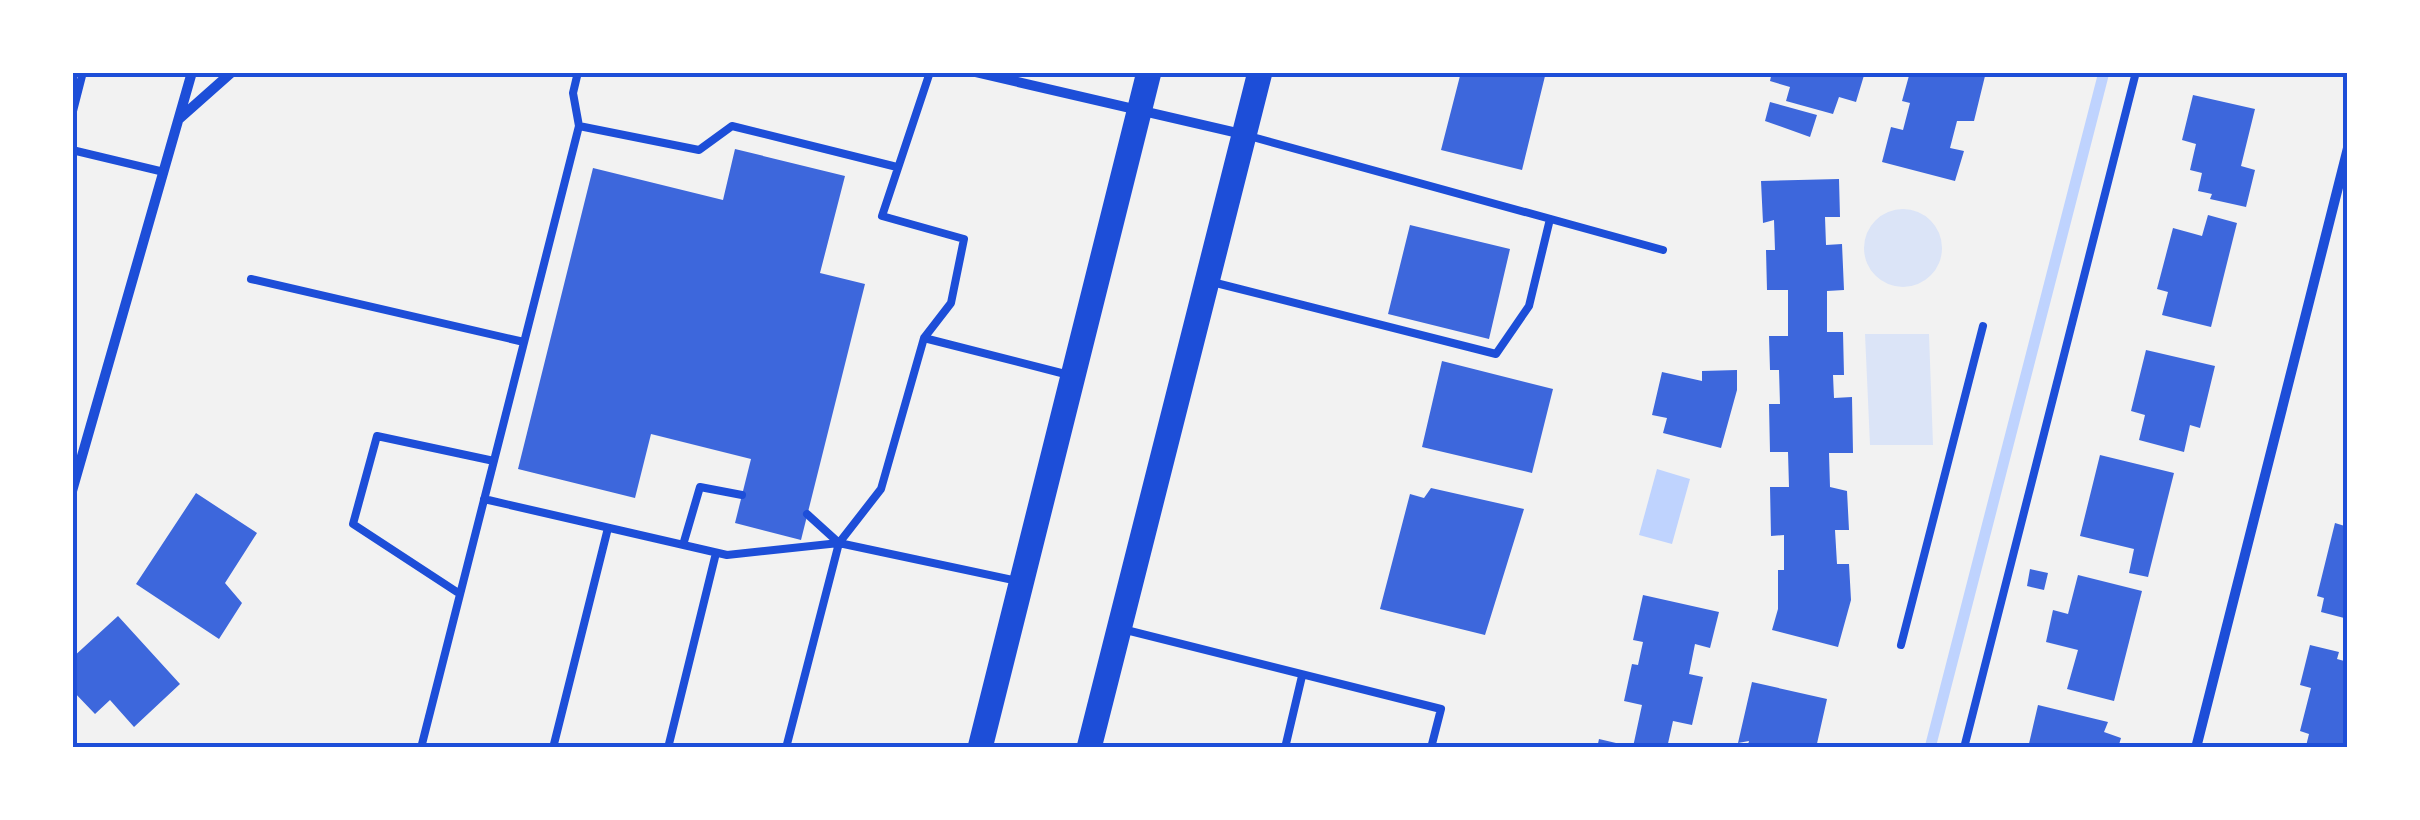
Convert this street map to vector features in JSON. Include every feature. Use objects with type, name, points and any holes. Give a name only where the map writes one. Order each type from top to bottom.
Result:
[{"type":"main road","points":[[980,748],[1148,72]]},
{"type":"main road","points":[[1090,748],[1260,72]]},
{"type":"street","points":[[72,490],[192,72]]},
{"type":"street","points":[[179,120],[232,72]]},
{"type":"street","points":[[975,72],[1244,135]]},
{"type":"street","points":[[2196,748],[2348,148]]},
{"type":"lane","points":[[72,115],[83,72]]},
{"type":"lane","points":[[421,748],[580,126],[573,93],[578,72]]},
{"type":"lane","points":[[786,748],[839,543],[882,489],[924,338],[951,303],[964,239],[882,216],[930,72]]},
{"type":"lane","points":[[1964,748],[2136,72]]},
{"type":"lane","points":[[580,126],[699,150],[732,126],[897,166]]},
{"type":"lane","points":[[1244,135],[1663,250]]},
{"type":"lane","points":[[72,150],[164,172]]},
{"type":"lane","points":[[1208,281],[1496,354],[1528,306],[1550,219]]},
{"type":"lane","points":[[251,279],[524,342]]},
{"type":"lane","points":[[1901,644],[1983,326]]},
{"type":"lane","points":[[924,338],[1073,376]]},
{"type":"lane","points":[[460,594],[353,524],[376,436],[494,461]]},
{"type":"lane","points":[[683,545],[700,488],[742,495]]},
{"type":"lane","points":[[484,500],[726,555],[839,543],[1022,582]]},
{"type":"lane","points":[[807,514],[839,543]]},
{"type":"lane","points":[[553,748],[608,528]]},
{"type":"lane","points":[[668,748],[716,553]]},
{"type":"lane","points":[[1120,628],[1441,708],[1431,748]]},
{"type":"lane","points":[[1284,748],[1302,676]]},
{"type":"shaded area","points":[[1895,209],[1911,209],[1936,226],[1942,248],[1936,270],[1925,281],[1911,287],[1895,287],[1870,270],[1864,256],[1864,240],[1881,215]]},
{"type":"shaded area","points":[[1865,334],[1929,334],[1933,445],[1870,445]]},
{"type":"water","points":[[1657,469],[1690,479],[1672,544],[1639,535]]},
{"type":"building","points":[[1461,72],[1546,72],[1522,170],[1441,150]]},
{"type":"building","points":[[1772,72],[1865,72],[1856,102],[1839,97],[1833,114],[1786,101],[1790,87],[1770,81]]},
{"type":"building","points":[[1910,72],[1967,72],[1985,76],[1974,121],[1957,121],[1950,148],[1964,151],[1955,181],[1882,162],[1891,127],[1903,130],[1910,103],[1902,101]]},
{"type":"building","points":[[2193,95],[2255,109],[2241,166],[2255,170],[2246,207],[2210,199],[2212,194],[2198,191],[2202,173],[2190,170],[2196,144],[2182,140]]},
{"type":"building","points":[[1770,102],[1817,115],[1810,137],[1765,121]]},
{"type":"building","points":[[735,149],[845,176],[820,273],[865,284],[801,540],[735,523],[751,459],[651,434],[635,498],[518,469],[593,168],[723,200]]},
{"type":"building","points":[[1839,179],[1840,217],[1825,217],[1826,245],[1842,244],[1844,290],[1827,291],[1827,332],[1843,332],[1844,375],[1833,375],[1834,398],[1852,397],[1853,453],[1829,453],[1830,487],[1847,491],[1849,530],[1835,530],[1837,564],[1849,564],[1851,600],[1838,647],[1772,630],[1778,609],[1778,570],[1784,570],[1784,535],[1771,536],[1770,487],[1789,487],[1788,452],[1770,452],[1769,404],[1780,404],[1779,370],[1770,370],[1769,336],[1788,336],[1788,290],[1767,290],[1766,250],[1775,250],[1774,220],[1763,223],[1761,181]]},
{"type":"building","points":[[2208,215],[2237,223],[2211,327],[2162,315],[2168,292],[2157,289],[2173,228],[2202,236]]},
{"type":"building","points":[[1410,225],[1510,249],[1489,339],[1388,314]]},
{"type":"building","points":[[2146,350],[2215,366],[2200,428],[2190,425],[2184,452],[2139,440],[2145,415],[2131,411]]},
{"type":"building","points":[[1442,361],[1553,389],[1532,473],[1422,447]]},
{"type":"building","points":[[1737,370],[1737,390],[1721,448],[1663,433],[1667,418],[1652,415],[1662,372],[1702,381],[1702,371]]},
{"type":"building","points":[[2100,455],[2174,473],[2148,577],[2129,573],[2134,549],[2080,536]]},
{"type":"building","points":[[1431,488],[1524,509],[1485,635],[1380,609],[1410,494],[1424,498]]},
{"type":"building","points":[[196,493],[257,533],[225,583],[242,603],[219,639],[136,584]]},
{"type":"building","points":[[2335,523],[2348,527],[2348,619],[2321,612],[2324,598],[2317,596]]},
{"type":"building","points":[[2030,569],[2048,573],[2044,590],[2027,586]]},
{"type":"building","points":[[2078,575],[2142,591],[2114,701],[2067,689],[2078,650],[2046,642],[2053,610],[2068,614]]},
{"type":"building","points":[[1643,595],[1719,612],[1710,648],[1695,644],[1689,674],[1703,677],[1692,725],[1673,721],[1667,748],[1597,748],[1599,739],[1633,747],[1642,705],[1624,701],[1632,664],[1638,665],[1643,642],[1633,640]]},
{"type":"building","points":[[118,616],[180,684],[134,727],[110,700],[95,714],[72,690],[72,658]]},
{"type":"building","points":[[2310,645],[2339,652],[2337,659],[2348,662],[2348,748],[2306,746],[2309,734],[2300,731],[2311,688],[2300,685]]},
{"type":"building","points":[[1752,682],[1827,699],[1816,748],[1747,748],[1749,741],[1738,743]]},
{"type":"building","points":[[2038,705],[2108,722],[2104,732],[2121,738],[2118,748],[2028,748]]},
{"type":"waterway","points":[[1930,748],[2104,72]]}]
